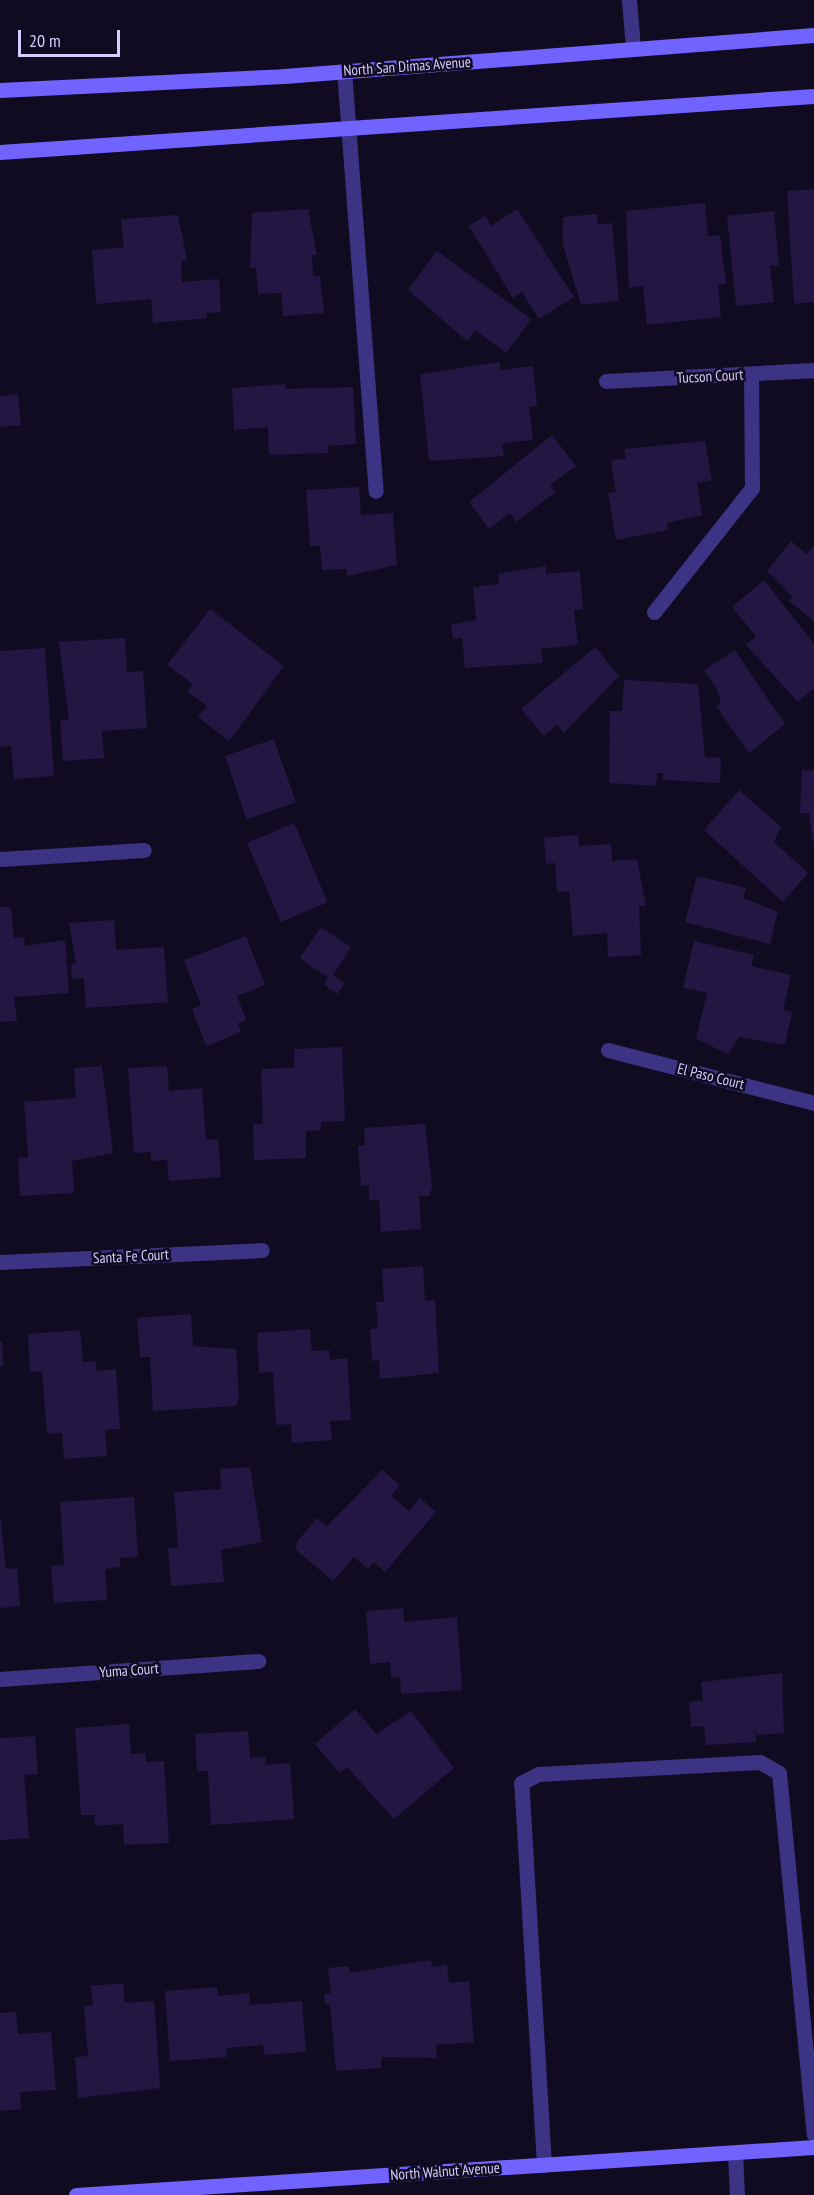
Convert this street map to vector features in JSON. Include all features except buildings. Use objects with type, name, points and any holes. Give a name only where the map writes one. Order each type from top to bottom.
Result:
[{"type":"main road","name":"North San Dimas Avenue","points":[[0,90],[344,70],[814,35]]},
{"type":"main road","points":[[0,152],[814,96]]},
{"type":"main road","name":"North Walnut Avenue","points":[[76,2195],[814,2147]]},
{"type":"street","points":[[628,0],[633,48]]},
{"type":"street","points":[[344,70],[376,492]]},
{"type":"street","name":"Tucson Court","points":[[606,381],[814,370]]},
{"type":"street","points":[[654,612],[752,488],[751,374]]},
{"type":"street","points":[[0,860],[144,850]]},
{"type":"street","name":"El Paso Court","points":[[609,1050],[814,1103]]},
{"type":"street","name":"Santa Fe Court","points":[[0,1263],[262,1250]]},
{"type":"street","name":"Yuma Court","points":[[0,1679],[258,1661]]},
{"type":"street","points":[[544,2165],[521,1794],[521,1783],[538,1774],[760,1762],[779,1773],[814,2134]]},
{"type":"street","points":[[735,2153],[737,2195]]}]
